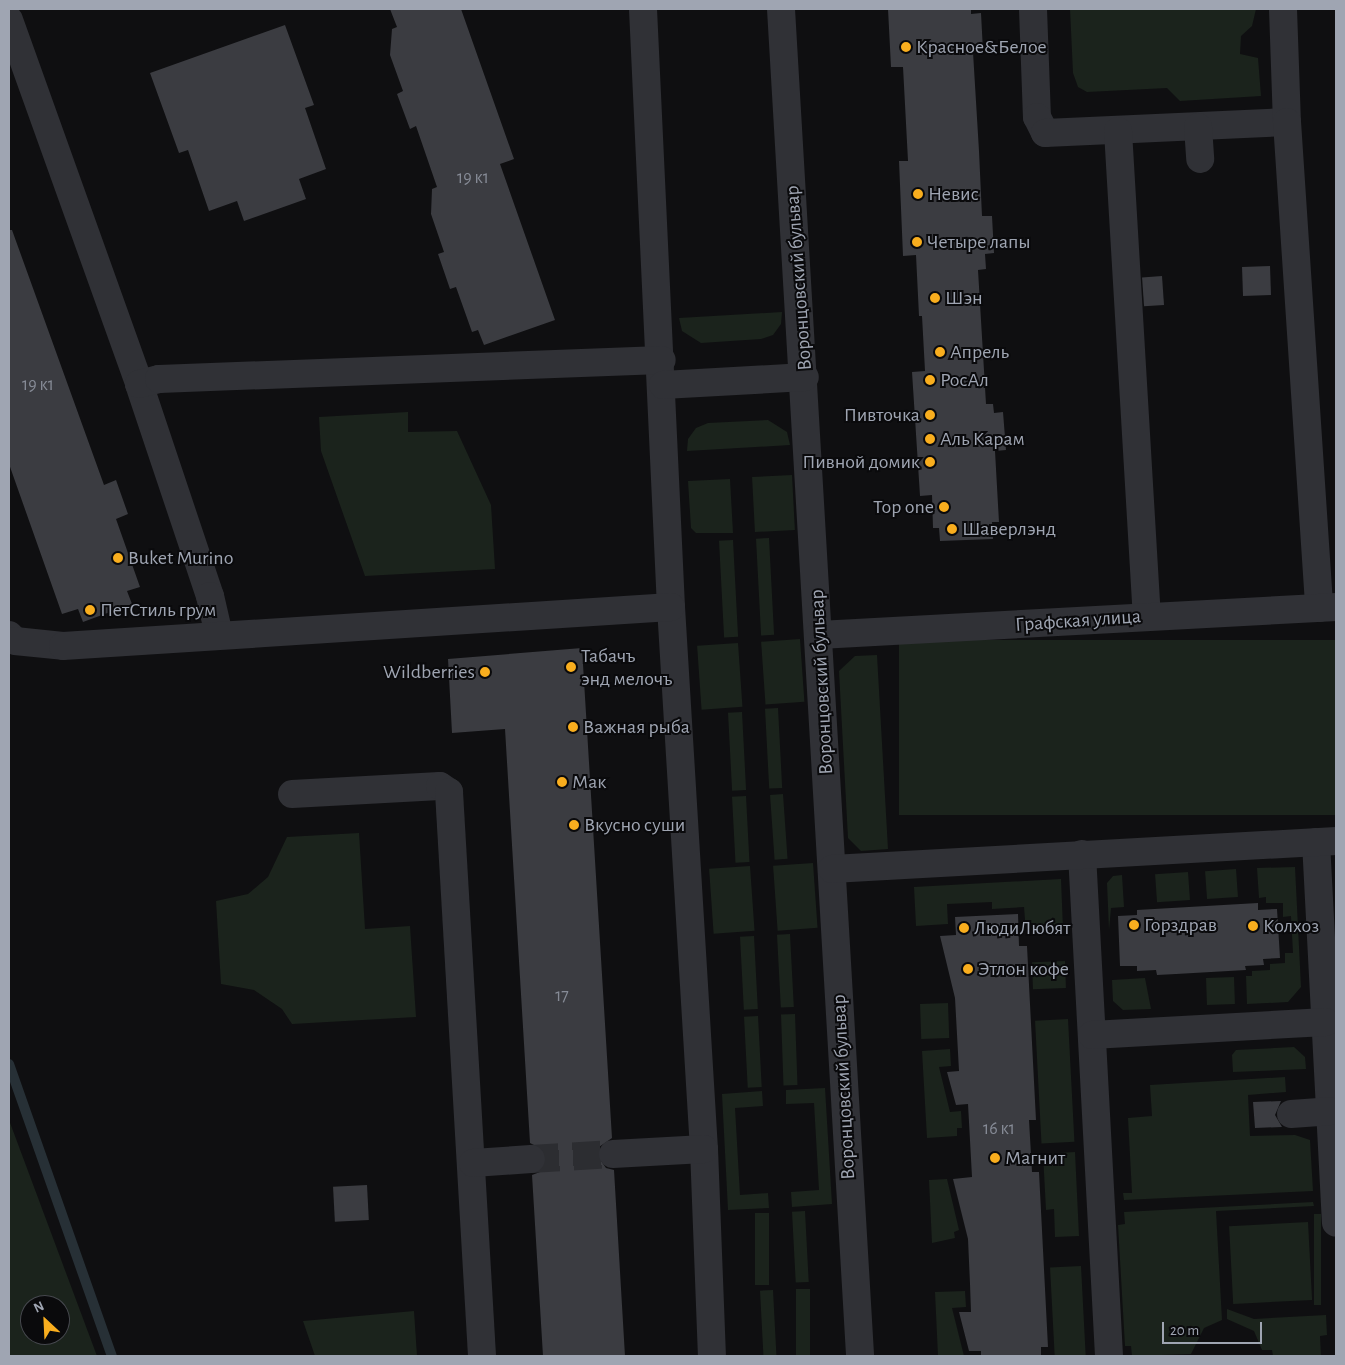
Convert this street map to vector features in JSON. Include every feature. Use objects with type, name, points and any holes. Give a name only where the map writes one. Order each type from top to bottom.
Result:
[{"type":"street","points":[[643,9],[662,373],[671,607],[704,1149],[712,1356]]},
{"type":"street","name":"Воронцовский бульвар","points":[[781,9],[805,378],[860,1356]]},
{"type":"street","points":[[1033,9],[1040,128],[1054,136],[1287,122]]},
{"type":"street","points":[[1284,9],[1287,122],[1327,608]]},
{"type":"street","points":[[9,20],[139,384],[210,596],[219,635]]},
{"type":"street","points":[[1198,127],[1200,158]]},
{"type":"street","points":[[1118,131],[1148,616]]},
{"type":"street","points":[[139,384],[159,379],[662,373],[805,378]]},
{"type":"street","points":[[9,635],[15,641],[63,646],[671,607]]},
{"type":"street","name":"Графская улица","points":[[819,636],[1148,616],[1327,608]]},
{"type":"street","points":[[292,794],[440,786],[449,792],[473,1163],[482,1356]]},
{"type":"street","points":[[832,869],[1326,841],[1326,1022],[1336,1222]]},
{"type":"street","points":[[1082,854],[1109,1356]]},
{"type":"street","points":[[1092,1035],[1326,1022]]},
{"type":"street","points":[[1291,1114],[1330,1112]]},
{"type":"street","points":[[613,1154],[704,1149]]},
{"type":"street","points":[[473,1163],[531,1159]]},
{"type":"shaded area","points":[[1070,9],[1256,9],[1252,26],[1241,36],[1240,54],[1258,58],[1261,96],[1180,101],[1167,88],[1087,92],[1078,87],[1073,73]]},
{"type":"shaded area","points":[[782,312],[781,324],[773,335],[761,339],[701,343],[682,331],[679,318]]},
{"type":"shaded area","points":[[408,412],[408,432],[457,431],[491,505],[495,569],[365,576],[321,451],[319,417]]},
{"type":"shaded area","points":[[768,420],[787,432],[790,445],[687,451],[688,439],[696,428],[708,423]]},
{"type":"shaded area","points":[[792,475],[795,530],[755,532],[752,477]]},
{"type":"shaded area","points":[[730,479],[733,533],[696,533],[691,528],[688,481]]},
{"type":"shaded area","points":[[769,538],[774,635],[761,636],[756,539]]},
{"type":"shaded area","points":[[733,540],[738,637],[724,638],[719,541]]},
{"type":"shaded area","points":[[800,639],[804,702],[765,705],[761,642]]},
{"type":"shaded area","points":[[899,640],[1336,640],[1336,815],[899,815]]},
{"type":"shaded area","points":[[738,643],[742,707],[702,710],[697,646]]},
{"type":"shaded area","points":[[877,655],[888,849],[861,851],[848,838],[839,671],[855,656]]},
{"type":"shaded area","points":[[778,708],[782,788],[769,789],[765,709]]},
{"type":"shaded area","points":[[742,712],[746,790],[732,791],[728,713]]},
{"type":"shaded area","points":[[783,794],[788,859],[775,860],[770,795]]},
{"type":"shaded area","points":[[746,796],[749,862],[735,863],[732,797]]},
{"type":"shaded area","points":[[359,833],[365,929],[410,926],[416,1017],[292,1024],[282,1009],[254,990],[221,984],[216,901],[248,894],[268,877],[287,837]]},
{"type":"shaded area","points":[[813,863],[818,928],[778,931],[773,866]]},
{"type":"shaded area","points":[[750,866],[755,931],[714,934],[709,869]]},
{"type":"shaded area","points":[[1295,867],[1301,987],[1288,1002],[1247,1004],[1246,976],[1252,976],[1252,971],[1270,970],[1270,964],[1285,963],[1285,953],[1293,953],[1291,916],[1283,917],[1283,903],[1266,903],[1266,897],[1259,898],[1257,868]]},
{"type":"shaded area","points":[[1236,869],[1238,897],[1207,899],[1205,871]]},
{"type":"shaded area","points":[[1188,872],[1190,900],[1157,902],[1155,874]]},
{"type":"shaded area","points":[[1122,875],[1124,907],[1111,908],[1109,930],[1107,883],[1113,876]]},
{"type":"shaded area","points":[[1061,879],[1063,929],[1026,932],[1024,907],[992,909],[992,902],[947,904],[948,924],[916,926],[914,887]]},
{"type":"shaded area","points":[[790,934],[794,1007],[781,1008],[777,935]]},
{"type":"shaded area","points":[[754,936],[758,1009],[744,1010],[740,937]]},
{"type":"shaded area","points":[[1065,961],[1066,988],[1033,989],[1032,962]]},
{"type":"shaded area","points":[[1234,977],[1235,1004],[1207,1005],[1206,978]]},
{"type":"shaded area","points":[[1145,978],[1151,1009],[1123,1010],[1113,1001],[1112,980]]},
{"type":"shaded area","points":[[948,1003],[949,1038],[921,1039],[920,1004]]},
{"type":"shaded area","points":[[781,1014],[795,1014],[797,1085],[783,1085]]},
{"type":"shaded area","points":[[758,1016],[762,1087],[748,1088],[744,1017]]},
{"type":"shaded area","points":[[1068,1019],[1074,1142],[1041,1144],[1035,1021]]},
{"type":"shaded area","points":[[1294,1047],[1305,1057],[1306,1069],[1233,1072],[1232,1055],[1236,1050]]},
{"type":"shaded area","points":[[950,1049],[951,1066],[939,1067],[950,1112],[961,1111],[962,1128],[957,1128],[957,1136],[927,1138],[922,1051]]},
{"type":"shaded area","points":[[1285,1077],[1286,1092],[1248,1095],[1250,1136],[1295,1135],[1310,1140],[1313,1191],[1124,1200],[1123,1193],[1132,1193],[1128,1118],[1152,1116],[1150,1085]]},
{"type":"shaded area","points":[[825,1088],[832,1204],[792,1207],[791,1192],[819,1190],[814,1103],[786,1104],[786,1090]]},
{"type":"shaded area","points":[[762,1091],[763,1106],[735,1108],[740,1195],[768,1193],[769,1208],[728,1210],[722,1094]]},
{"type":"shaded area","points":[[9,1120],[97,1356],[9,1356]]},
{"type":"shaded area","points":[[1075,1152],[1079,1236],[1055,1237],[1054,1209],[1046,1210],[1043,1154]]},
{"type":"shaded area","points":[[947,1179],[959,1230],[954,1232],[955,1238],[932,1243],[929,1180]]},
{"type":"shaded area","points":[[1313,1202],[1314,1206],[1216,1211],[1222,1320],[1204,1328],[1191,1354],[1132,1356],[1131,1346],[1125,1346],[1118,1225],[1125,1224],[1124,1212]]},
{"type":"shaded area","points":[[805,1211],[809,1282],[796,1283],[792,1212]]},
{"type":"shaded area","points":[[755,1213],[769,1213],[769,1285],[755,1285]]},
{"type":"shaded area","points":[[1314,1214],[1321,1214],[1321,1305],[1314,1305]]},
{"type":"shaded area","points":[[1308,1222],[1312,1300],[1233,1304],[1229,1226]]},
{"type":"shaded area","points":[[1081,1266],[1086,1356],[1055,1356],[1050,1268]]},
{"type":"shaded area","points":[[796,1289],[810,1289],[810,1356],[796,1356]]},
{"type":"shaded area","points":[[773,1290],[776,1356],[763,1356],[760,1291]]},
{"type":"shaded area","points":[[965,1291],[966,1307],[952,1308],[964,1356],[938,1356],[935,1292]]},
{"type":"shaded area","points":[[1227,1309],[1254,1319],[1326,1315],[1327,1335],[1320,1336],[1321,1356],[1273,1356],[1272,1350],[1262,1350],[1254,1331],[1227,1319]]},
{"type":"shaded area","points":[[414,1311],[417,1356],[315,1356],[303,1321]]},
{"type":"building","points":[[390,9],[461,9],[514,159],[500,164],[555,320],[484,345],[478,330],[472,332],[456,287],[450,289],[438,254],[444,252],[431,214],[432,189],[437,187],[416,126],[410,129],[397,94],[403,91],[390,55],[392,29],[397,27]]},
{"type":"building","points":[[888,9],[971,9],[971,14],[981,13],[983,51],[973,52],[982,216],[992,216],[994,253],[985,254],[986,269],[978,270],[986,404],[993,404],[994,413],[1003,412],[1006,450],[995,451],[999,522],[992,522],[993,539],[940,541],[939,528],[933,528],[932,495],[920,496],[912,372],[925,371],[922,316],[919,316],[916,255],[903,256],[899,161],[908,161],[903,67],[891,67]]},
{"type":"building","points":[[285,25],[314,105],[305,108],[326,169],[299,179],[306,199],[244,221],[237,201],[209,211],[188,150],[179,153],[150,73]]},
{"type":"building","points":[[9,230],[12,230],[104,485],[116,480],[128,514],[116,519],[140,587],[127,591],[132,604],[83,622],[78,609],[62,614],[9,464]]},
{"type":"building","points":[[1270,266],[1271,295],[1243,296],[1242,267]]},
{"type":"building","points":[[1162,276],[1164,305],[1144,306],[1142,277]]},
{"type":"building","points":[[582,648],[612,1138],[599,1147],[597,1155],[606,1168],[614,1170],[625,1356],[543,1356],[532,1175],[540,1172],[547,1158],[544,1150],[530,1143],[505,729],[452,733],[448,659]]},
{"type":"building","points":[[1258,903],[1258,910],[1277,909],[1280,958],[1263,959],[1264,965],[1245,966],[1246,970],[1157,975],[1156,970],[1137,971],[1137,966],[1120,966],[1118,916],[1137,915],[1137,910]]},
{"type":"building","points":[[1018,914],[1019,946],[1027,946],[1036,1120],[1029,1120],[1032,1172],[1039,1172],[1048,1347],[1041,1347],[1041,1356],[981,1356],[981,1351],[969,1351],[959,1312],[971,1312],[968,1239],[953,1179],[972,1177],[968,1104],[956,1105],[947,1072],[959,1071],[955,998],[940,936],[956,935],[955,917]]},
{"type":"building","points":[[1281,1101],[1275,1115],[1282,1127],[1255,1128],[1253,1102]]},
{"type":"building","points":[[367,1185],[369,1220],[335,1222],[333,1187]]},
{"type":"waterway","points":[[9,1064],[112,1356]]},
{"type":"tunnel","points":[[531,1159],[613,1154]]},
{"type":"place","name":"Красное&Белое","points":[[906,47]]},
{"type":"place","name":"Невис","points":[[918,194]]},
{"type":"place","name":"Четыре лапы","points":[[917,242]]},
{"type":"place","name":"Шэн","points":[[935,298]]},
{"type":"place","name":"Апрель","points":[[940,352]]},
{"type":"place","name":"РосАл","points":[[930,380]]},
{"type":"place","name":"Пивточка","points":[[930,415]]},
{"type":"place","name":"Аль Карам","points":[[930,439]]},
{"type":"place","name":"Пивной домик","points":[[930,462]]},
{"type":"place","name":"Top one","points":[[944,507]]},
{"type":"place","name":"Шаверлэнд","points":[[952,529]]},
{"type":"place","name":"Buket Murino","points":[[118,558]]},
{"type":"place","name":"ПетСтиль грум","points":[[90,610]]},
{"type":"place","name":"Табачъ энд мелочъ","points":[[571,667]]},
{"type":"place","name":"Wildberries","points":[[485,672]]},
{"type":"place","name":"Важная рыба","points":[[573,727]]},
{"type":"place","name":"Мак","points":[[562,782]]},
{"type":"place","name":"Вкусно суши","points":[[574,825]]},
{"type":"place","name":"Горздрав","points":[[1134,925]]},
{"type":"place","name":"Колхоз","points":[[1253,926]]},
{"type":"place","name":"ЛюдиЛюбят","points":[[964,928]]},
{"type":"place","name":"Этлон кофе","points":[[968,969]]},
{"type":"place","name":"Магнит","points":[[995,1158]]}]
